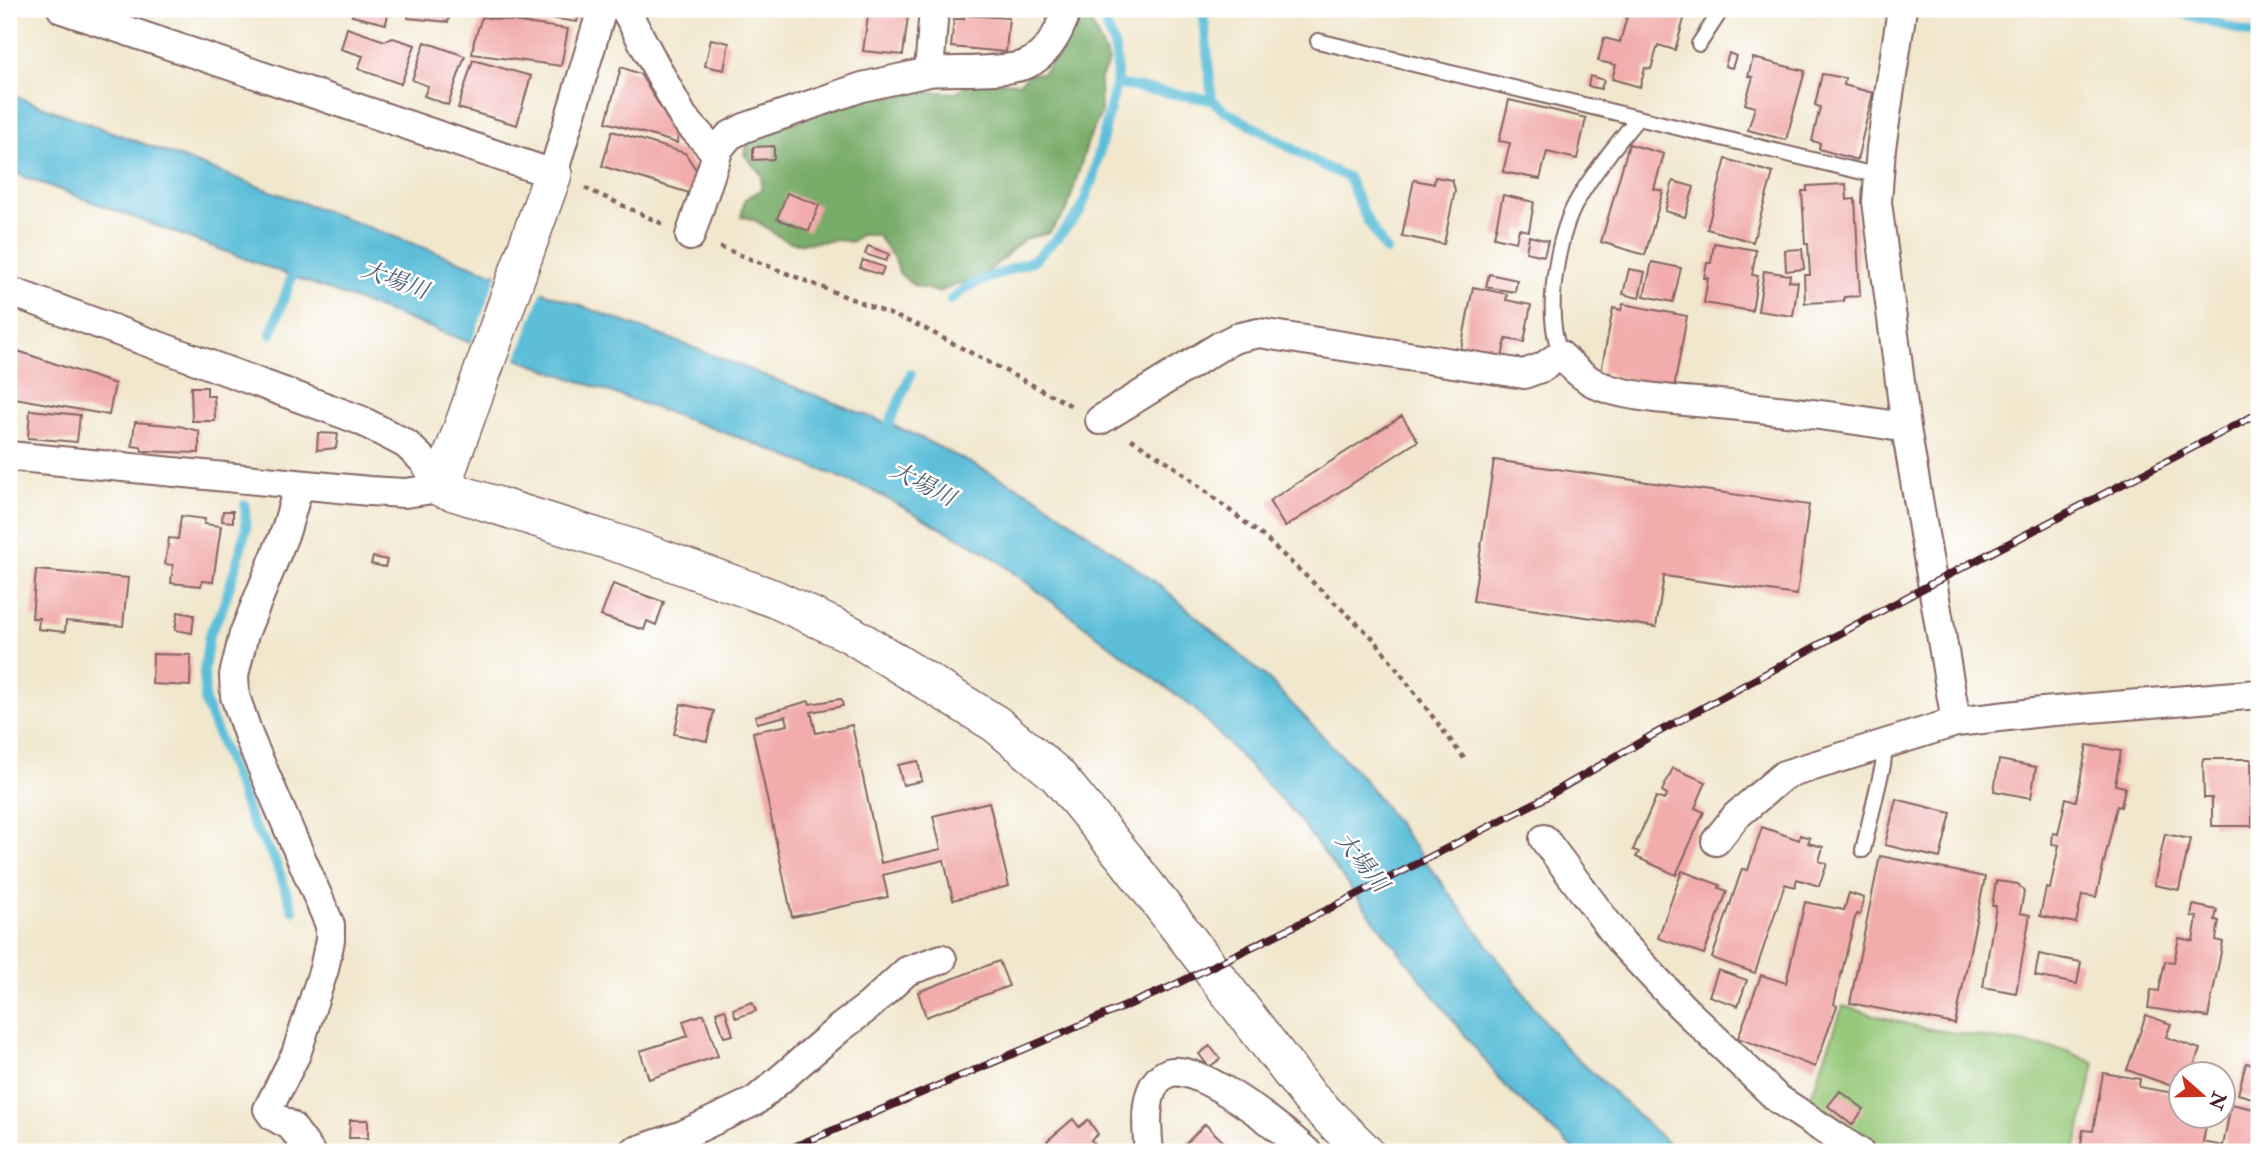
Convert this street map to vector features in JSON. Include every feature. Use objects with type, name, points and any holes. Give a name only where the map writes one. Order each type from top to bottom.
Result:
[{"type":"street","points":[[62,9],[551,181]]},
{"type":"street","points":[[442,488],[551,181],[602,9]]},
{"type":"street","points":[[625,9],[683,117],[717,153]]},
{"type":"street","points":[[929,72],[934,9]]},
{"type":"street","points":[[690,236],[717,153],[729,136],[744,128],[862,87],[929,72],[1005,68],[1026,64],[1045,51],[1060,31],[1067,9]]},
{"type":"street","points":[[1902,9],[1877,202],[1906,428],[1956,722]]},
{"type":"street","points":[[9,291],[360,420],[406,444],[423,460],[442,488]]},
{"type":"street","points":[[1100,420],[1222,345],[1259,332],[1524,374],[1543,367],[1560,355],[1582,376],[1599,386],[1625,392],[1809,413],[1906,428]]},
{"type":"street","points":[[9,456],[405,493],[442,488],[632,548],[775,599],[850,634],[996,724],[1057,775],[1126,859],[1311,1099],[1365,1152]]},
{"type":"street","points":[[299,485],[286,530],[244,634],[234,675],[235,696],[249,737],[330,925],[324,969],[296,1054],[268,1109],[273,1116],[291,1126],[310,1152]]},
{"type":"street","points":[[1716,841],[1736,816],[1784,775],[1956,722],[2056,710],[2259,694]]},
{"type":"street","points":[[1544,839],[1622,943],[1681,1006],[1778,1099],[1859,1152]]},
{"type":"street","points":[[633,1152],[683,1135],[755,1101],[907,971],[942,959]]},
{"type":"street","points":[[1149,1152],[1146,1110],[1149,1096],[1167,1073],[1178,1072],[1207,1082],[1248,1104],[1307,1152]]},
{"type":"lane","points":[[1699,44],[1722,9]]},
{"type":"lane","points":[[1318,41],[1879,176]]},
{"type":"lane","points":[[1560,355],[1554,328],[1554,293],[1560,247],[1576,203],[1618,141],[1638,118]]},
{"type":"lane","points":[[1863,850],[1883,765],[1885,744]]},
{"type":"path","points":[[551,181],[920,326],[1100,420],[1168,462],[1265,538],[1375,640],[1466,761]]},
{"type":"green space","points":[[1082,13],[1091,22],[1109,61],[1100,80],[1101,113],[1088,141],[1067,210],[1049,233],[1024,239],[986,274],[938,292],[913,285],[899,273],[896,261],[877,235],[860,235],[852,242],[791,242],[756,221],[741,217],[745,199],[761,190],[762,175],[744,154],[749,140],[866,94],[891,97],[908,90],[956,93],[971,80],[1019,83],[1030,74],[1042,73],[1056,58],[1073,20]]},
{"type":"green space","points":[[1843,1006],[1917,1027],[2064,1050],[2095,1063],[2075,1152],[2038,1147],[2037,1152],[1886,1152],[1810,1099]]},
{"type":"water","name":"大場川","points":[[9,94],[684,344],[909,432],[1036,496],[1162,587],[1267,678],[1364,779],[1561,1043],[1677,1152],[1576,1152],[1506,1087],[1378,925],[1294,813],[1196,710],[986,552],[867,488],[751,442],[477,345],[9,171]]},
{"type":"pier","points":[[498,271],[543,288],[515,363],[470,347]]},
{"type":"building","points":[[354,9],[389,9],[386,24],[352,16]]},
{"type":"building","points":[[409,9],[451,9],[448,22],[408,18]]},
{"type":"building","points":[[474,9],[521,9],[520,17]]},
{"type":"building","points":[[532,9],[580,9],[577,22],[541,17],[541,12]]},
{"type":"building","points":[[869,9],[909,9],[903,55],[863,51]]},
{"type":"building","points":[[1629,9],[1687,9],[1675,50],[1658,45],[1651,69],[1645,68],[1640,87],[1612,79],[1616,65],[1598,61],[1604,38],[1620,42]]},
{"type":"building","points":[[964,15],[1009,18],[1006,52],[951,47],[954,19],[964,19]]},
{"type":"building","points":[[482,17],[568,29],[561,66],[472,54]]},
{"type":"building","points":[[347,28],[385,41],[393,38],[415,45],[401,84],[358,69],[363,56],[341,49]]},
{"type":"building","points":[[711,39],[729,43],[724,70],[705,66]]},
{"type":"building","points":[[425,42],[465,56],[448,105],[424,96],[428,86],[412,80]]},
{"type":"building","points":[[1729,53],[1736,56],[1732,68],[1725,66]]},
{"type":"building","points":[[1753,58],[1805,71],[1786,140],[1748,130],[1755,107],[1745,104],[1753,77],[1748,76]]},
{"type":"building","points":[[473,60],[531,76],[517,125],[458,108]]},
{"type":"building","points":[[621,67],[640,74],[678,135],[677,143],[606,122]]},
{"type":"building","points":[[1822,74],[1845,78],[1844,85],[1873,93],[1857,160],[1819,149],[1820,143],[1812,141],[1820,107],[1815,105]]},
{"type":"building","points":[[1590,76],[1604,80],[1601,89],[1588,86]]},
{"type":"building","points":[[1509,100],[1586,118],[1577,159],[1547,152],[1540,179],[1503,172],[1510,143],[1499,141]]},
{"type":"building","points":[[612,131],[685,153],[697,171],[689,193],[602,166]]},
{"type":"building","points":[[1629,144],[1664,154],[1654,189],[1663,191],[1645,255],[1601,242]]},
{"type":"building","points":[[774,146],[774,159],[753,160],[753,147]]},
{"type":"building","points":[[1726,159],[1773,173],[1753,242],[1707,229]]},
{"type":"building","points":[[1435,177],[1452,180],[1455,190],[1444,244],[1402,236],[1414,180],[1434,184]]},
{"type":"building","points":[[1673,181],[1694,187],[1685,217],[1665,211]]},
{"type":"building","points":[[1846,184],[1847,200],[1855,199],[1860,296],[1844,297],[1844,301],[1805,303],[1804,275],[1810,275],[1802,191],[1807,191],[1807,186]]},
{"type":"building","points":[[787,193],[819,205],[809,231],[777,219]]},
{"type":"building","points":[[1503,195],[1534,202],[1529,231],[1519,229],[1516,242],[1494,237]]},
{"type":"building","points":[[1529,236],[1548,241],[1544,256],[1526,252]]},
{"type":"building","points":[[1714,243],[1756,250],[1752,275],[1758,276],[1752,311],[1704,303],[1708,278],[1704,278],[1707,263],[1711,263]]},
{"type":"building","points":[[868,246],[889,254],[886,261],[865,254]]},
{"type":"building","points":[[1802,249],[1804,269],[1786,271],[1785,250]]},
{"type":"building","points":[[863,260],[884,267],[881,275],[860,268]]},
{"type":"building","points":[[1652,262],[1681,268],[1673,302],[1644,296]]},
{"type":"building","points":[[1629,269],[1645,272],[1639,298],[1623,294]]},
{"type":"building","points":[[1764,271],[1790,275],[1789,281],[1798,282],[1793,316],[1758,311]]},
{"type":"building","points":[[1489,274],[1517,280],[1515,292],[1486,287]]},
{"type":"building","points":[[1473,287],[1507,294],[1506,300],[1531,305],[1524,342],[1506,339],[1501,362],[1460,354]]},
{"type":"building","points":[[1623,304],[1687,316],[1674,388],[1601,372],[1613,308],[1621,310]]},
{"type":"building","points":[[9,348],[115,384],[109,415],[9,397]]},
{"type":"building","points":[[191,387],[207,387],[207,396],[214,396],[215,421],[192,421]]},
{"type":"building","points":[[30,410],[80,415],[77,442],[28,438]]},
{"type":"building","points":[[1402,416],[1418,441],[1285,527],[1269,501]]},
{"type":"building","points":[[135,422],[179,426],[199,431],[199,453],[142,451],[141,447],[132,446]]},
{"type":"building","points":[[318,433],[338,434],[336,448],[317,450]]},
{"type":"building","points":[[1494,460],[1809,505],[1797,595],[1664,576],[1656,627],[1473,601]]},
{"type":"building","points":[[223,511],[233,511],[233,522],[222,521]]},
{"type":"building","points":[[181,516],[205,519],[204,524],[221,526],[213,582],[202,581],[201,586],[171,583],[173,565],[165,564],[169,538],[178,539]]},
{"type":"building","points":[[373,557],[387,560],[385,567],[371,564]]},
{"type":"building","points":[[36,570],[128,578],[123,626],[66,621],[65,632],[38,629],[39,618],[32,618]]},
{"type":"building","points":[[613,584],[664,602],[656,625],[647,621],[644,630],[601,616]]},
{"type":"building","points":[[178,612],[194,615],[192,633],[175,630]]},
{"type":"building","points":[[153,654],[191,655],[190,686],[152,684]]},
{"type":"building","points":[[841,699],[843,706],[811,712],[816,733],[852,725],[881,863],[941,849],[933,816],[989,802],[1009,886],[953,900],[944,860],[883,875],[888,897],[792,917],[753,732],[788,725],[786,716],[757,723],[755,716],[809,701],[810,704]]},
{"type":"building","points":[[681,704],[714,711],[707,741],[674,734]]},
{"type":"building","points":[[2087,745],[2121,751],[2115,785],[2125,787],[2121,807],[2117,806],[2096,897],[2082,895],[2076,923],[2040,916],[2046,888],[2050,889],[2059,845],[2052,844],[2053,833],[2058,834],[2066,798],[2076,801]]},
{"type":"building","points":[[2203,759],[2251,759],[2252,826],[2212,826],[2212,798],[2204,798]]},
{"type":"building","points":[[1999,760],[2036,767],[2031,798],[1994,791]]},
{"type":"building","points":[[918,761],[922,781],[903,785],[898,765]]},
{"type":"building","points":[[1673,768],[1706,782],[1695,808],[1704,812],[1676,875],[1636,857],[1639,852],[1633,850],[1656,797],[1664,800],[1667,794],[1662,791]]},
{"type":"building","points":[[1896,799],[1951,813],[1940,858],[1885,845]]},
{"type":"building","points":[[1762,827],[1799,840],[1800,835],[1810,838],[1808,843],[1823,847],[1819,861],[1827,864],[1819,886],[1797,879],[1795,887],[1785,884],[1755,973],[1712,958],[1742,869],[1748,870]]},
{"type":"building","points":[[2165,834],[2190,839],[2179,890],[2154,885]]},
{"type":"building","points":[[1880,856],[1985,877],[1955,1024],[1850,1003]]},
{"type":"building","points":[[1682,871],[1720,885],[1719,888],[1727,891],[1704,954],[1658,938]]},
{"type":"building","points":[[1996,881],[2018,884],[2024,892],[2020,913],[2030,915],[2016,993],[1983,987],[1996,906],[1992,906]]},
{"type":"building","points":[[1849,893],[1864,898],[1860,915],[1856,914],[1834,1004],[1837,1006],[1815,1067],[1738,1038],[1761,975],[1786,983],[1805,902],[1844,910]]},
{"type":"building","points":[[2193,905],[2217,910],[2215,920],[2219,921],[2216,940],[2223,942],[2208,1017],[2148,1008],[2151,990],[2159,991],[2165,961],[2174,962],[2179,938],[2193,941],[2197,917],[2191,916]]},
{"type":"building","points":[[2039,954],[2081,962],[2077,984],[2035,976]]},
{"type":"building","points":[[999,961],[1009,986],[926,1017],[918,992]]},
{"type":"building","points":[[1718,970],[1747,980],[1738,1006],[1709,996]]},
{"type":"building","points":[[752,1002],[756,1011],[736,1018],[733,1009]]},
{"type":"building","points":[[725,1009],[733,1035],[724,1037],[716,1012]]},
{"type":"building","points":[[704,1014],[718,1056],[649,1079],[640,1051],[688,1036],[683,1021]]},
{"type":"building","points":[[2146,1015],[2171,1024],[2166,1037],[2200,1049],[2196,1060],[2166,1060],[2166,1084],[2127,1070]]},
{"type":"building","points":[[1210,1046],[1220,1059],[1209,1067],[1199,1054]]},
{"type":"building","points":[[2246,1063],[2259,1066],[2259,1100],[2238,1094]]},
{"type":"building","points":[[2103,1073],[2140,1079],[2139,1087],[2166,1092],[2166,1130],[2205,1130],[2203,1142],[2223,1146],[2226,1130],[2236,1130],[2236,1105],[2259,1110],[2259,1152],[2080,1152],[2083,1130],[2093,1131]]},
{"type":"building","points":[[1840,1091],[1864,1109],[1852,1125],[1828,1106]]},
{"type":"building","points":[[1073,1119],[1079,1127],[1088,1120],[1098,1134],[1091,1140],[1102,1152],[1056,1152],[1047,1141]]},
{"type":"building","points":[[350,1120],[368,1120],[368,1138],[349,1138]]},
{"type":"building","points":[[1205,1124],[1234,1152],[1178,1152]]},
{"type":"waterway","points":[[1097,9],[1114,45],[1116,84]]},
{"type":"waterway","points":[[951,300],[968,286],[1034,260],[1080,212],[1092,181],[1116,84],[1212,100],[1203,9]]},
{"type":"waterway","points":[[2169,9],[2259,36]]},
{"type":"waterway","points":[[1212,100],[1222,109],[1325,167],[1348,177],[1364,214],[1386,251]]},
{"type":"waterway","points":[[271,334],[296,265]]},
{"type":"waterway","points":[[884,436],[911,374]]},
{"type":"waterway","points":[[245,505],[246,529],[236,566],[223,607],[209,635],[204,671],[205,702],[253,825],[274,858],[293,910]]},
{"type":"railway","points":[[782,1152],[1168,988],[1333,907],[1539,801],[1651,736],[1931,584],[2259,413]]}]
